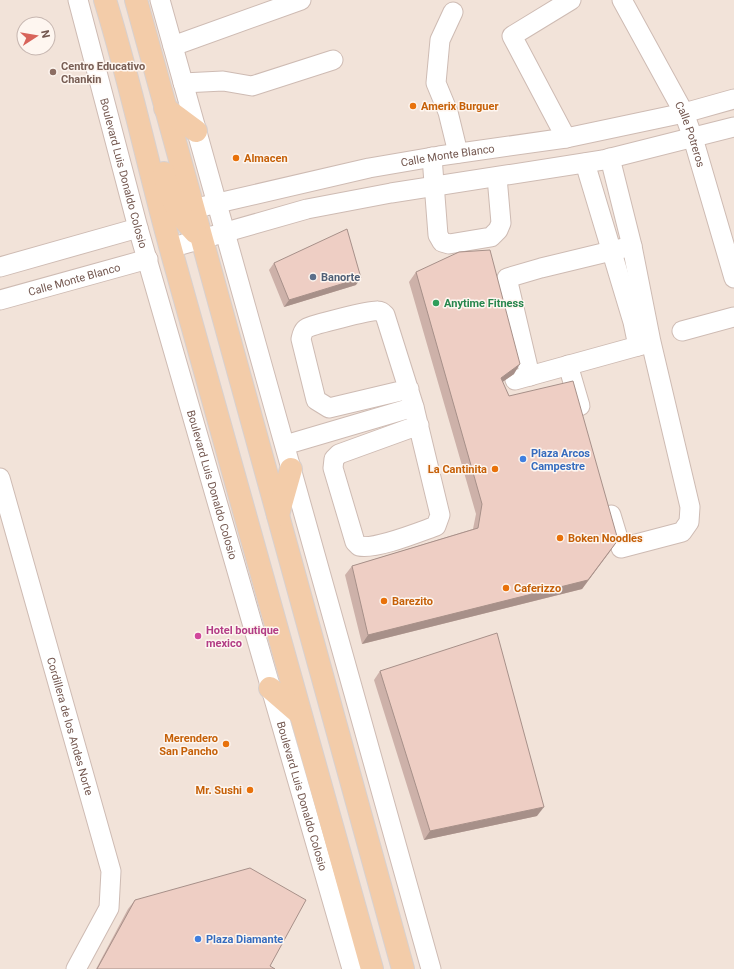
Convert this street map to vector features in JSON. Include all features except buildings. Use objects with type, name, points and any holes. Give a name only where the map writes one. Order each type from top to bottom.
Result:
[{"type":"main road","name":"Boulevard Luis Donaldo Colosio","points":[[105,0],[118,43],[178,213],[202,239],[403,969]]},
{"type":"main road","name":"Boulevard Luis Donaldo Colosio","points":[[136,0],[165,108],[178,213],[170,248],[372,969]]},
{"type":"main road","points":[[165,108],[196,131]]},
{"type":"main road","points":[[278,515],[291,469]]},
{"type":"main road","points":[[270,688],[300,714]]},
{"type":"street","name":"Boulevard Luis Donaldo Colosio","points":[[78,0],[138,228],[352,969]]},
{"type":"street","points":[[160,0],[431,969]]},
{"type":"street","points":[[173,46],[301,0]]},
{"type":"street","points":[[566,138],[512,36],[571,0]]},
{"type":"street","name":"Calle Potreros","points":[[622,0],[684,113],[693,138],[734,278]]},
{"type":"street","points":[[453,12],[440,40],[436,83],[448,112],[458,153]]},
{"type":"street","points":[[183,83],[223,81],[252,86],[333,60]]},
{"type":"street","name":"Calle Monte Blanco","points":[[178,213],[369,168],[458,153],[566,138],[684,113],[734,99]]},
{"type":"street","points":[[170,248],[307,209],[391,193],[585,163],[734,127]]},
{"type":"street","points":[[432,157],[438,235],[442,242],[449,244],[491,237],[498,230],[501,223],[496,176]]},
{"type":"street","points":[[605,495],[620,548],[682,532],[689,522],[690,507],[644,344],[632,246],[610,158]]},
{"type":"street","points":[[585,163],[633,322],[644,344]]},
{"type":"street","points":[[0,267],[138,228]]},
{"type":"street","points":[[632,246],[507,278],[523,378],[644,344]]},
{"type":"street","name":"Calle Monte Blanco","points":[[0,300],[148,259]]},
{"type":"street","points":[[411,398],[329,408],[322,405],[316,400],[301,339],[303,333],[307,328],[339,319],[375,311],[382,311],[385,315],[411,398],[419,426],[440,515],[439,521],[436,526],[399,539],[366,548],[359,546],[355,542],[333,468],[334,459],[338,454],[419,426]]},
{"type":"street","points":[[682,332],[734,317]]},
{"type":"street","points":[[568,365],[586,426]]},
{"type":"street","points":[[285,445],[411,398]]},
{"type":"street","name":"Cordillera de los Andes Norte","points":[[0,478],[111,871],[109,908],[76,969]]},
{"type":"shaded area","points":[[0,0],[734,0],[734,969],[0,969]]},
{"type":"place","name":"Centro Educativo Chankin","points":[[53,72]]},
{"type":"place","name":"Amerix Burguer","points":[[413,106]]},
{"type":"place","name":"Almacen","points":[[236,158]]},
{"type":"place","name":"Banorte","points":[[313,277]]},
{"type":"place","name":"Anytime Fitness","points":[[436,303]]},
{"type":"place","name":"Plaza Arcos Campestre","points":[[523,459]]},
{"type":"place","name":"La Cantinita","points":[[495,469]]},
{"type":"place","name":"Boken Noodles","points":[[560,538]]},
{"type":"place","name":"Caferizzo","points":[[506,588]]},
{"type":"place","name":"Barezito","points":[[384,601]]},
{"type":"place","name":"Hotel boutique mexico","points":[[198,636]]},
{"type":"place","name":"Merendero San Pancho","points":[[226,744]]},
{"type":"place","name":"Mr. Sushi","points":[[250,790]]},
{"type":"place","name":"Plaza Diamante","points":[[198,939]]}]
